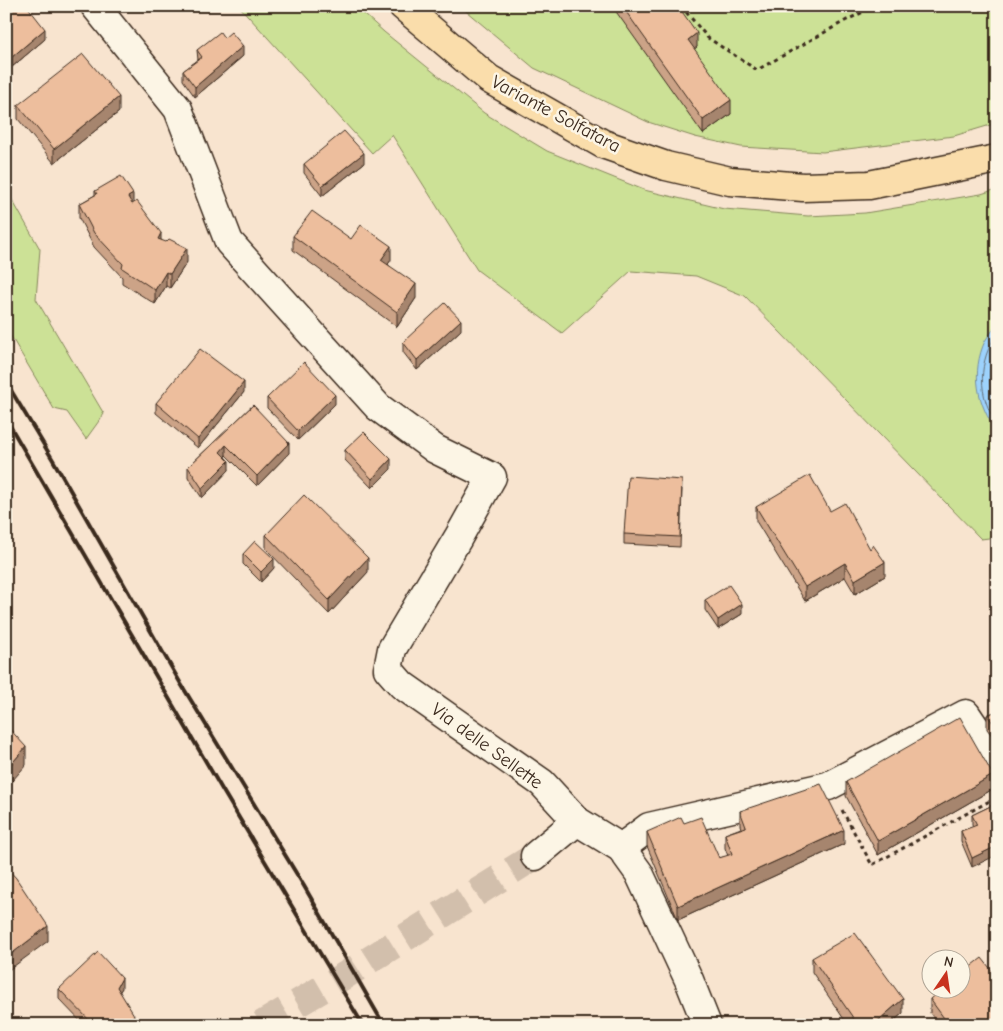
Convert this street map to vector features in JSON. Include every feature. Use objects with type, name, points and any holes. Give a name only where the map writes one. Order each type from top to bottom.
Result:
[{"type":"main road","name":"Variante Solfatara","points":[[403,6],[489,79],[603,144],[666,166],[730,181],[803,187],[869,185],[997,159]]},
{"type":"street","name":"Via delle Sellette","points":[[95,6],[178,110],[229,242],[378,407],[435,449],[492,477],[392,649],[388,669],[402,686],[542,783],[577,821],[622,848],[639,873],[689,980],[707,1025]]},
{"type":"street","points":[[622,848],[649,827],[828,786],[966,714],[997,760]]},
{"type":"street","points":[[535,856],[577,821]]},
{"type":"path","points":[[682,6],[708,38],[757,70],[875,6]]},
{"type":"path","points":[[828,786],[872,865],[997,797]]},
{"type":"green space","points":[[239,6],[355,6],[484,113],[547,151],[644,190],[724,209],[808,216],[865,213],[981,194],[997,189],[997,537],[981,539],[745,296],[696,276],[631,271],[562,333],[477,270],[392,135],[372,153]]},
{"type":"green space","points":[[460,6],[997,6],[997,123],[954,136],[823,152],[741,147],[695,137],[648,122],[534,68]]},
{"type":"green space","points":[[6,189],[40,249],[36,299],[104,414],[86,439],[67,412],[54,409],[6,328]]},
{"type":"water","points":[[997,325],[997,431],[990,421],[981,399],[977,376],[978,364],[985,341]]},
{"type":"building","points":[[6,6],[27,6],[45,29],[12,57],[6,51]]},
{"type":"building","points":[[622,6],[678,6],[697,33],[688,40],[731,100],[703,120]]},
{"type":"building","points":[[220,32],[224,38],[231,32],[243,46],[195,87],[183,71],[202,57],[197,50]]},
{"type":"building","points":[[83,54],[119,97],[54,149],[18,105]]},
{"type":"building","points":[[344,131],[364,153],[322,186],[304,164]]},
{"type":"building","points":[[121,176],[133,194],[128,197],[132,204],[137,201],[161,233],[158,239],[166,242],[169,239],[187,248],[170,274],[166,272],[155,290],[122,268],[123,264],[94,233],[79,204],[97,194],[95,191]]},
{"type":"building","points":[[312,211],[351,239],[361,225],[391,246],[381,260],[416,284],[397,312],[293,236]]},
{"type":"building","points":[[445,303],[461,320],[417,360],[403,342]]},
{"type":"building","points":[[200,349],[244,382],[198,439],[156,403]]},
{"type":"building","points":[[304,362],[335,395],[298,431],[267,398]]},
{"type":"building","points":[[253,405],[289,443],[257,476],[226,445],[220,452],[229,461],[202,488],[188,467]]},
{"type":"building","points":[[364,432],[391,459],[372,479],[345,450]]},
{"type":"building","points":[[810,475],[830,511],[845,503],[870,549],[873,545],[885,562],[855,580],[845,563],[805,587],[756,507]]},
{"type":"building","points":[[628,476],[682,480],[680,537],[624,534]]},
{"type":"building","points":[[304,495],[368,558],[329,600],[266,535]]},
{"type":"building","points":[[255,541],[274,559],[261,572],[243,554]]},
{"type":"building","points":[[729,585],[742,604],[718,620],[705,600]]},
{"type":"building","points":[[997,711],[997,728],[987,715]]},
{"type":"building","points":[[960,717],[993,775],[878,841],[846,782]]},
{"type":"building","points":[[6,725],[26,747],[6,770]]},
{"type":"building","points":[[821,784],[844,830],[678,906],[647,832],[681,817],[684,823],[701,817],[719,858],[732,854],[725,834],[746,827],[740,811]]},
{"type":"building","points":[[997,803],[997,846],[972,858],[961,831],[977,825],[972,815]]},
{"type":"building","points":[[6,867],[16,878],[48,926],[6,958]]},
{"type":"building","points":[[855,933],[903,999],[873,1025],[858,1025],[812,958]]},
{"type":"building","points":[[98,952],[122,978],[117,987],[134,1015],[126,1025],[94,1025],[59,989]]},
{"type":"building","points":[[982,958],[997,977],[997,1025],[949,1025],[930,999],[970,998],[970,967]]},
{"type":"tunnel","points":[[261,1025],[344,976],[535,856]]},
{"type":"railway","points":[[6,382],[53,460],[181,684],[304,886],[384,1025]]},
{"type":"railway","points":[[6,419],[223,791],[363,1025]]}]
